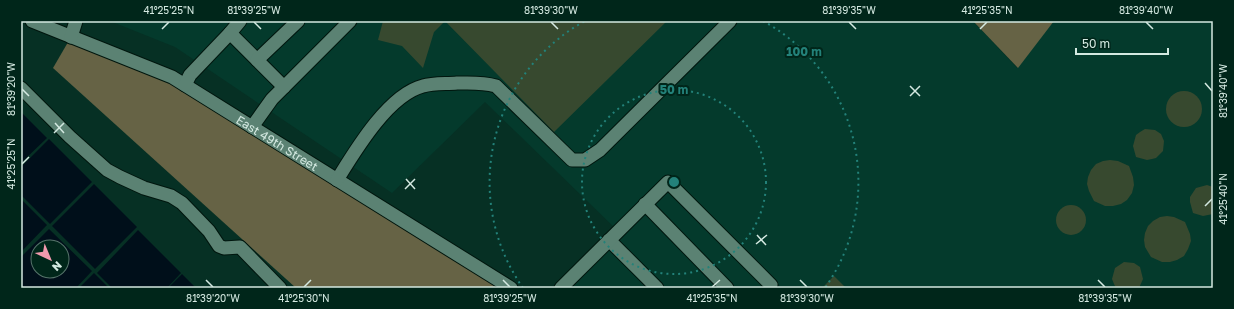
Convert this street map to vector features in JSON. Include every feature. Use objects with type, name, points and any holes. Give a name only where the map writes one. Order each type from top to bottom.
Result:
[{"type":"street","name":"East 49th Street","points":[[32,21],[172,77],[511,288]]},
{"type":"street","points":[[71,37],[76,21]]},
{"type":"street","points":[[185,85],[190,75],[240,21]]},
{"type":"street","points":[[258,60],[298,21]]},
{"type":"street","points":[[252,127],[272,99],[350,21]]},
{"type":"street","points":[[337,180],[375,124],[407,93],[423,86],[451,83],[484,82],[496,86],[572,160],[585,160],[600,150],[730,21]]},
{"type":"street","points":[[230,33],[284,87]]},
{"type":"street","points":[[21,88],[70,137],[107,170],[144,188],[171,196],[182,203],[209,231],[219,246],[224,248],[240,247],[280,288]]},
{"type":"street","points":[[562,288],[644,204],[666,183],[670,183],[771,285],[770,288]]},
{"type":"street","points":[[644,204],[727,288]]},
{"type":"street","points":[[609,240],[656,288]]},
{"type":"shaded area","points":[[110,21],[973,21],[1017,68],[1040,21],[1213,21],[1213,288],[553,288],[615,228],[485,102],[392,193],[175,47]]},
{"type":"shaded area","points":[[973,21],[1054,21],[1018,68]]},
{"type":"shaded area","points":[[71,37],[172,77],[511,288],[296,288],[53,68]]},
{"type":"water","points":[[21,112],[47,138],[21,163]]},
{"type":"water","points":[[49,139],[92,182],[50,224],[21,195],[21,167]]},
{"type":"water","points":[[94,184],[137,227],[95,269],[70,244],[70,239],[65,239],[52,226]]},
{"type":"water","points":[[21,199],[47,225],[34,239],[30,239],[30,243],[21,252]]},
{"type":"water","points":[[49,229],[59,239],[39,239]]},
{"type":"water","points":[[138,230],[181,273],[167,288],[112,288],[97,273]]},
{"type":"water","points":[[30,248],[30,279],[70,279],[70,250],[92,271],[76,288],[25,288],[21,284],[21,257]]},
{"type":"water","points":[[94,273],[109,288],[79,288]]},
{"type":"water","points":[[182,274],[196,288],[168,288]]},
{"type":"building","points":[[383,21],[445,21],[434,32],[423,68],[402,46],[378,40]]},
{"type":"building","points":[[445,21],[667,21],[554,132]]},
{"type":"building","points":[[1188,91],[1197,96],[1201,102],[1201,116],[1197,122],[1188,127],[1180,127],[1171,122],[1167,116],[1166,105],[1171,96],[1177,92]]},
{"type":"building","points":[[1145,129],[1155,130],[1161,134],[1164,141],[1163,151],[1156,158],[1147,160],[1136,157],[1133,146],[1136,135]]},
{"type":"building","points":[[1110,160],[1118,161],[1129,166],[1134,185],[1132,193],[1127,200],[1121,204],[1105,206],[1094,201],[1087,184],[1091,170],[1096,164]]},
{"type":"building","points":[[1207,185],[1213,187],[1213,214],[1203,216],[1193,213],[1190,197],[1196,188]]},
{"type":"building","points":[[1071,205],[1082,209],[1086,220],[1082,231],[1071,235],[1060,231],[1056,220],[1060,209]]},
{"type":"building","points":[[1160,217],[1174,217],[1185,222],[1191,241],[1184,256],[1170,262],[1162,262],[1151,257],[1145,247],[1144,240],[1148,226]]},
{"type":"building","points":[[1124,262],[1134,263],[1140,267],[1143,279],[1139,288],[1116,288],[1112,279],[1115,268]]},
{"type":"building","points":[[834,276],[846,288],[822,288]]}]
